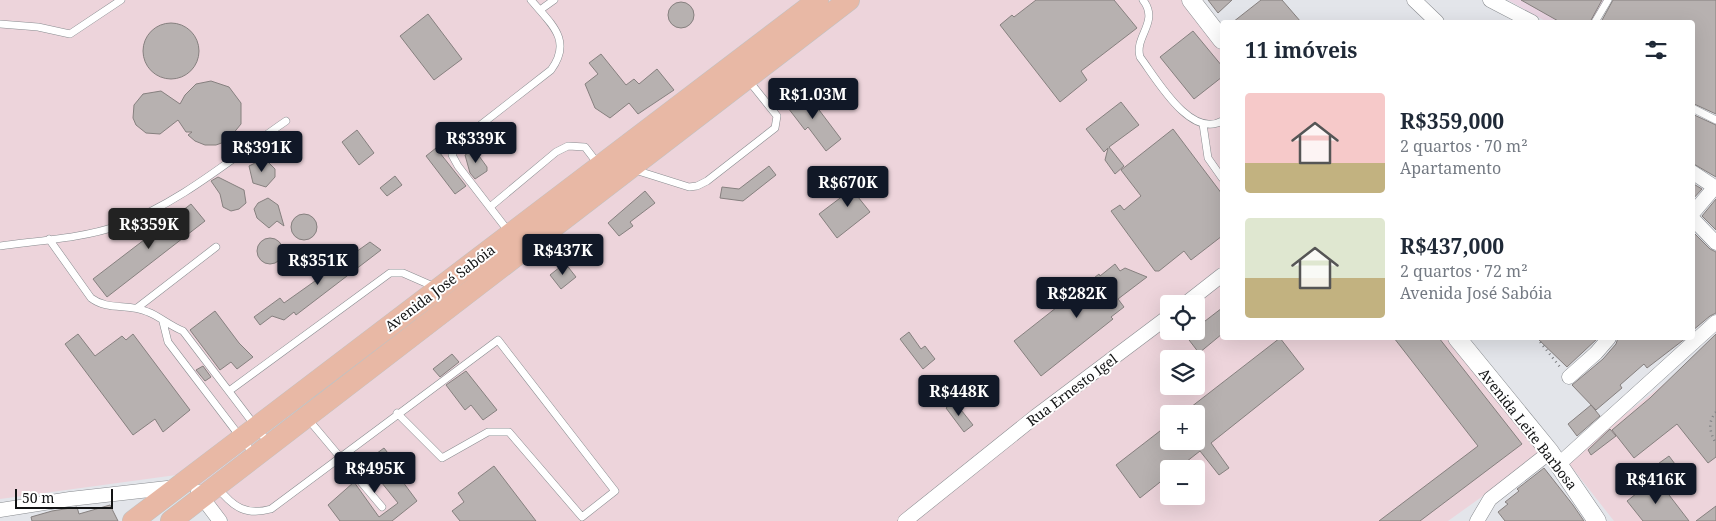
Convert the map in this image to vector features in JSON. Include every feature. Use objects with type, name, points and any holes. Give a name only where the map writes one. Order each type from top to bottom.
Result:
[{"type":"main road","name":"Avenida José Sabóia","points":[[517,243],[600,167],[818,0]]},
{"type":"main road","name":"Avenida José Sabóia","points":[[132,521],[248,432],[450,293],[517,243],[630,168],[849,0]]},
{"type":"main road","name":"Avenida José Sabóia","points":[[171,521],[305,416],[450,293]]},
{"type":"street","points":[[1191,0],[1220,37]]},
{"type":"street","points":[[1414,0],[1435,20]]},
{"type":"street","points":[[1490,0],[1528,20]]},
{"type":"street","points":[[1695,174],[1715,188],[1695,211]]},
{"type":"street","points":[[1695,221],[1716,243]]},
{"type":"street","points":[[1196,295],[1220,277]]},
{"type":"street","points":[[1695,340],[1716,322]]},
{"type":"street","name":"Rua Ernesto Igel","points":[[905,521],[1036,416],[1160,323]]},
{"type":"street","name":"Avenida Leite Barbosa","points":[[1459,340],[1554,458],[1598,521]]},
{"type":"street","points":[[1569,377],[1596,353],[1607,340]]},
{"type":"street","points":[[1477,521],[1490,499],[1554,458],[1695,340]]},
{"type":"street","points":[[0,510],[182,483],[209,492],[220,521]]},
{"type":"lane","points":[[0,24],[29,26],[70,34],[122,0]]},
{"type":"lane","points":[[517,243],[458,166],[452,155],[460,141],[550,70],[558,59],[561,43],[540,10],[531,0]]},
{"type":"lane","points":[[540,10],[554,0]]},
{"type":"lane","points":[[1143,0],[1147,6],[1149,18],[1139,49],[1140,57],[1179,108],[1202,124],[1210,125],[1220,122]]},
{"type":"lane","points":[[1596,20],[1608,0]]},
{"type":"lane","points":[[630,168],[689,187],[707,182],[775,128],[778,122],[777,116],[747,78]]},
{"type":"lane","points":[[1695,110],[1716,120]]},
{"type":"lane","points":[[0,246],[115,227],[140,216],[183,192],[286,121]]},
{"type":"lane","points":[[1202,124],[1208,158],[1220,175]]},
{"type":"lane","points":[[490,207],[556,152],[568,146],[584,147],[600,167]]},
{"type":"lane","points":[[49,239],[91,298],[106,306],[137,308],[149,312],[163,322],[183,331],[229,391],[248,432],[262,450]]},
{"type":"lane","points":[[137,308],[216,247]]},
{"type":"lane","points":[[229,391],[390,273],[403,273],[450,293]]},
{"type":"lane","points":[[163,322],[168,342],[262,450]]},
{"type":"lane","points":[[209,492],[237,508],[258,513],[271,509],[397,413],[498,340],[615,491],[580,519],[509,432],[488,432],[442,458],[397,413]]},
{"type":"lane","points":[[305,416],[382,507]]},
{"type":"path","points":[[1539,340],[1569,377]]},
{"type":"path","points":[[1716,412],[1710,421],[1710,432],[1716,444]]},
{"type":"shaded area","points":[[0,0],[1197,0],[1220,29],[1220,340],[1466,340],[1550,448],[1448,521],[229,521],[191,473],[0,499]]},
{"type":"shaded area","points":[[1508,0],[1604,0],[1592,20],[1543,20]]},
{"type":"shaded area","points":[[1664,384],[1716,450],[1716,521],[1614,521],[1566,460]]},
{"type":"building","points":[[1036,0],[1114,0],[1137,28],[1081,71],[1087,80],[1060,102],[1000,25]]},
{"type":"building","points":[[1208,0],[1232,0],[1218,13]]},
{"type":"building","points":[[1261,0],[1282,0],[1299,20],[1236,20]]},
{"type":"building","points":[[1521,0],[1602,0],[1591,20],[1556,20]]},
{"type":"building","points":[[1613,0],[1716,0],[1716,114],[1695,104],[1695,20],[1602,20]]},
{"type":"building","points":[[681,2],[690,6],[694,15],[690,24],[681,28],[672,24],[668,15],[672,6]]},
{"type":"building","points":[[428,14],[462,59],[434,80],[400,36]]},
{"type":"building","points":[[171,23],[182,25],[191,31],[197,40],[199,51],[197,62],[191,71],[182,77],[171,79],[160,77],[151,71],[145,62],[143,51],[145,40],[151,31],[160,25]]},
{"type":"building","points":[[1193,31],[1220,64],[1220,79],[1194,99],[1160,57]]},
{"type":"building","points":[[601,54],[626,85],[634,79],[639,84],[657,69],[674,90],[638,114],[629,103],[610,118],[595,108],[585,84],[598,74],[589,63]]},
{"type":"building","points":[[211,81],[229,87],[241,103],[241,124],[227,141],[216,145],[205,145],[195,141],[188,135],[192,132],[186,132],[178,120],[160,134],[146,133],[136,125],[133,118],[134,105],[143,94],[161,91],[180,104],[185,95],[196,84]]},
{"type":"building","points":[[804,90],[841,139],[826,151],[808,127],[805,130],[785,104]]},
{"type":"building","points":[[1121,102],[1139,125],[1109,147],[1124,166],[1115,174],[1105,160],[1108,148],[1104,152],[1086,129]]},
{"type":"building","points":[[1695,115],[1716,125],[1716,177],[1695,165]]},
{"type":"building","points":[[1173,129],[1220,191],[1220,238],[1191,260],[1184,251],[1159,271],[1155,271],[1111,211],[1120,205],[1124,210],[1141,196],[1121,170]]},
{"type":"building","points":[[357,130],[374,153],[359,165],[342,142]]},
{"type":"building","points":[[436,148],[466,186],[455,194],[426,156]]},
{"type":"building","points":[[474,149],[487,167],[487,171],[475,179],[470,173],[465,155]]},
{"type":"building","points":[[259,161],[267,161],[275,169],[275,177],[266,187],[253,183],[249,166]]},
{"type":"building","points":[[769,166],[776,175],[743,201],[720,198],[722,187],[739,189]]},
{"type":"building","points":[[864,172],[874,184],[858,197],[870,212],[837,238],[819,214],[860,183],[856,178]]},
{"type":"building","points":[[395,176],[402,185],[387,196],[380,188]]},
{"type":"building","points":[[218,177],[244,190],[246,203],[239,209],[231,211],[223,207],[220,194],[211,181]]},
{"type":"building","points":[[1695,185],[1702,189],[1695,197]]},
{"type":"building","points":[[645,191],[655,203],[630,222],[633,226],[619,236],[608,223]]},
{"type":"building","points":[[268,198],[278,205],[284,226],[277,221],[269,228],[257,218],[254,209],[258,203]]},
{"type":"building","points":[[1716,199],[1716,230],[1702,216]]},
{"type":"building","points":[[191,204],[205,221],[107,297],[93,279]]},
{"type":"building","points":[[304,214],[313,218],[317,227],[313,236],[304,240],[295,236],[291,227],[295,218]]},
{"type":"building","points":[[1695,234],[1710,249],[1716,252],[1716,313],[1695,328]]},
{"type":"building","points":[[270,238],[279,242],[283,251],[279,260],[270,264],[261,260],[257,251],[261,242]]},
{"type":"building","points":[[370,242],[381,250],[296,315],[294,312],[284,320],[272,316],[260,325],[254,317],[280,298],[284,303]]},
{"type":"building","points":[[565,263],[576,277],[561,289],[550,275]]},
{"type":"building","points":[[1115,264],[1120,271],[1125,268],[1147,277],[1118,299],[1124,307],[1111,317],[1113,319],[1041,376],[1014,341],[1099,274],[1100,276]]},
{"type":"building","points":[[1220,310],[1220,336],[1203,350],[1197,350],[1189,340],[1205,340],[1205,321]]},
{"type":"building","points":[[215,311],[239,343],[253,357],[237,369],[231,362],[220,370],[190,330]]},
{"type":"building","points":[[909,332],[921,349],[925,346],[935,359],[923,369],[900,339]]},
{"type":"building","points":[[78,334],[95,356],[122,336],[126,340],[133,334],[190,410],[163,432],[155,419],[133,435],[65,344]]},
{"type":"building","points":[[1716,334],[1716,457],[1708,463],[1677,424],[1634,458],[1612,430],[1650,398]]},
{"type":"building","points":[[1277,340],[1282,340],[1304,369],[1211,443],[1229,468],[1219,475],[1200,451],[1188,460],[1160,460],[1160,482],[1140,498],[1116,465],[1160,431],[1160,450],[1205,450],[1205,405],[1194,405]]},
{"type":"building","points":[[1396,340],[1441,340],[1522,444],[1420,521],[1379,521],[1478,446]]},
{"type":"building","points":[[1539,340],[1596,340],[1567,367]]},
{"type":"building","points":[[1617,340],[1683,340],[1647,368],[1644,364],[1620,385],[1622,388],[1596,410],[1572,385],[1603,359]]},
{"type":"building","points":[[452,354],[459,362],[440,377],[433,369]]},
{"type":"building","points":[[203,366],[211,377],[205,381],[196,370]]},
{"type":"building","points":[[466,371],[497,410],[483,420],[471,405],[465,410],[446,385]]},
{"type":"building","points":[[954,401],[973,425],[964,432],[946,408]]},
{"type":"building","points":[[1591,405],[1600,416],[1577,436],[1568,424]]},
{"type":"building","points":[[1610,429],[1616,436],[1591,455],[1588,450]]},
{"type":"building","points":[[384,448],[405,475],[400,478],[417,501],[392,521],[340,521],[328,505],[354,482],[379,517],[398,503],[365,462]]},
{"type":"building","points":[[1669,456],[1675,464],[1661,474],[1655,466]]},
{"type":"building","points":[[494,466],[536,521],[460,521],[452,511],[464,502],[458,493]]},
{"type":"building","points":[[1544,468],[1584,521],[1505,521],[1498,512],[1508,504],[1505,502],[1519,491],[1517,489]]},
{"type":"building","points":[[1656,478],[1689,521],[1643,521],[1627,501]]},
{"type":"building","points":[[110,505],[118,521],[32,521],[31,517],[77,507],[79,514]]},
{"type":"building","points":[[1716,506],[1716,521],[1696,521]]}]
